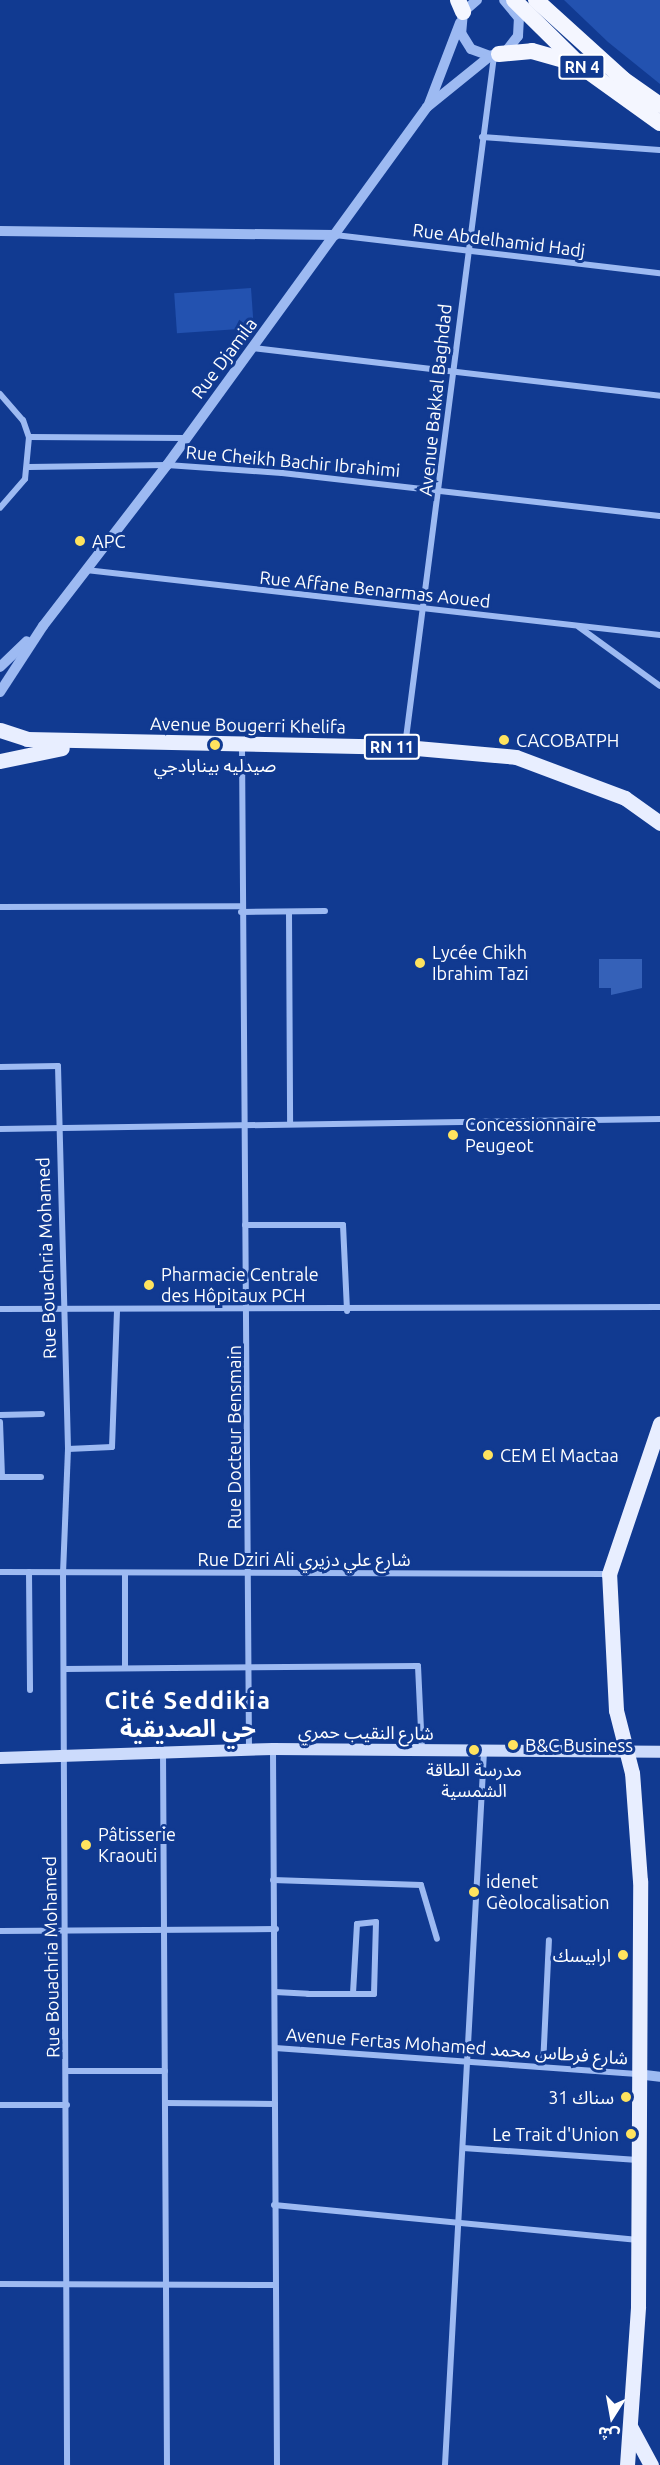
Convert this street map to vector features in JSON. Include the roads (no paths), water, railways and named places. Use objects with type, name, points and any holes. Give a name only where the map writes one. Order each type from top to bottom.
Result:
[{"type":"highway","name":"RN 4","points":[[513,0],[582,67],[660,123]]},
{"type":"highway","name":"RN 4","points":[[536,0],[623,79],[660,105]]},
{"type":"highway","points":[[494,55],[532,51],[582,67]]},
{"type":"main road","name":"Avenue Bougerri Khelifa","points":[[0,730],[17,738],[108,743],[242,742],[405,747],[516,757],[625,798],[660,823]]},
{"type":"main road","name":"Avenue Bougerri Khelifa","points":[[0,761],[108,743]]},
{"type":"main road","points":[[627,2465],[631,2428],[638,2240],[639,1836],[610,1652],[609,1574],[660,1423]]},
{"type":"main road","name":"شارع النقيب حمري","points":[[0,1758],[163,1750],[273,1749],[625,1755],[660,1752]]},
{"type":"main road","points":[[631,2428],[651,2465]]},
{"type":"street","points":[[427,107],[460,12],[477,0]]},
{"type":"street","points":[[427,107],[494,55],[514,44],[520,27],[515,10],[504,0]]},
{"type":"street","points":[[460,12],[465,42],[494,55]]},
{"type":"street","name":"Avenue Bakkal Baghdad","points":[[405,747],[440,490],[466,253],[494,55]]},
{"type":"street","name":"Rue Djamila","points":[[43,626],[254,348],[427,107]]},
{"type":"street","points":[[482,137],[660,150]]},
{"type":"street","points":[[0,231],[335,235]]},
{"type":"street","name":"Rue Abdelhamid Hadj","points":[[335,235],[466,253],[660,273]]},
{"type":"street","points":[[254,348],[660,396]]},
{"type":"street","points":[[0,394],[23,420],[29,437],[29,467],[12,500],[0,508]]},
{"type":"street","points":[[29,437],[184,438]]},
{"type":"street","name":"Rue Cheikh Bachir Ibrahimi","points":[[29,467],[167,465],[440,490],[660,516]]},
{"type":"street","name":"Rue Affane Benarmas Aoued","points":[[86,570],[660,635]]},
{"type":"street","points":[[0,667],[43,626]]},
{"type":"street","points":[[0,692],[43,626]]},
{"type":"street","points":[[579,627],[660,686]]},
{"type":"street","name":"Rue Docteur Bensmain","points":[[242,742],[242,1125],[250,1312],[249,1750]]},
{"type":"street","points":[[0,907],[325,911]]},
{"type":"street","points":[[289,912],[290,1124]]},
{"type":"street","name":"Rue Bouachria Mohamed","points":[[0,1067],[58,1066],[61,1307],[68,1449],[63,1571],[68,2071],[67,2465]]},
{"type":"street","points":[[0,1129],[57,1130],[660,1119]]},
{"type":"street","points":[[245,1225],[343,1225],[347,1311]]},
{"type":"street","points":[[0,1309],[61,1307],[117,1311],[250,1312],[660,1307]]},
{"type":"street","points":[[68,1449],[112,1447],[117,1311]]},
{"type":"street","points":[[0,1415],[42,1414]]},
{"type":"street","points":[[0,1422],[1,1477],[41,1477]]},
{"type":"street","name":"Rue Dziri Ali شارع علي دزيري","points":[[0,1572],[248,1575],[609,1574]]},
{"type":"street","points":[[29,1572],[30,1690]]},
{"type":"street","points":[[125,1573],[125,1668]]},
{"type":"street","points":[[64,1669],[418,1666],[422,1751]]},
{"type":"street","points":[[273,1749],[273,1880],[276,1929],[274,2285],[277,2465]]},
{"type":"street","points":[[163,1750],[164,2284],[167,2465]]},
{"type":"street","points":[[445,2465],[484,1751]]},
{"type":"street","points":[[273,1880],[423,1886],[437,1939]]},
{"type":"street","points":[[275,1992],[353,1994],[374,1994],[378,1988],[376,1922],[357,1923],[353,1994]]},
{"type":"street","points":[[0,1930],[276,1929]]},
{"type":"street","points":[[543,2066],[549,1940]]},
{"type":"street","name":"Avenue Fertas Mohamed شارع فرطاس محمد","points":[[275,2048],[637,2074]]},
{"type":"street","points":[[68,2071],[165,2071]]},
{"type":"street","points":[[637,2074],[660,2077]]},
{"type":"street","points":[[165,2103],[275,2104]]},
{"type":"street","points":[[0,2105],[67,2105]]},
{"type":"street","points":[[463,2148],[638,2160]]},
{"type":"street","points":[[274,2205],[458,2226],[638,2240]]},
{"type":"street","points":[[0,2284],[274,2285]]},
{"type":"place","name":"APC","points":[[80,541]]},
{"type":"place","name":"CACOBATPH","points":[[504,740]]},
{"type":"place","name":"صيدليه بينابادجي","points":[[215,745]]},
{"type":"place","name":"Lycée Chikh Ibrahim Tazi","points":[[420,963]]},
{"type":"place","name":"Concessionnaire Peugeot","points":[[453,1135]]},
{"type":"place","name":"Pharmacie Centrale des Hôpitaux PCH","points":[[149,1285]]},
{"type":"place","name":"CEM El Mactaa","points":[[488,1455]]},
{"type":"place","name":"B&C Business","points":[[513,1745]]},
{"type":"place","name":"مدرسة الطاقة الشمسية","points":[[474,1750]]},
{"type":"place","name":"Pâtisserie Kraouti","points":[[86,1845]]},
{"type":"place","name":"idenet Gèolocalisation","points":[[474,1892]]},
{"type":"place","name":"ارابيسك","points":[[623,1955]]},
{"type":"place","name":"سناك 31","points":[[626,2097]]},
{"type":"place","name":"Le Trait d'Union","points":[[631,2134]]},
{"type":"district","name":"Cité Seddikia حي الصديقية","points":[[188,1715]]}]
